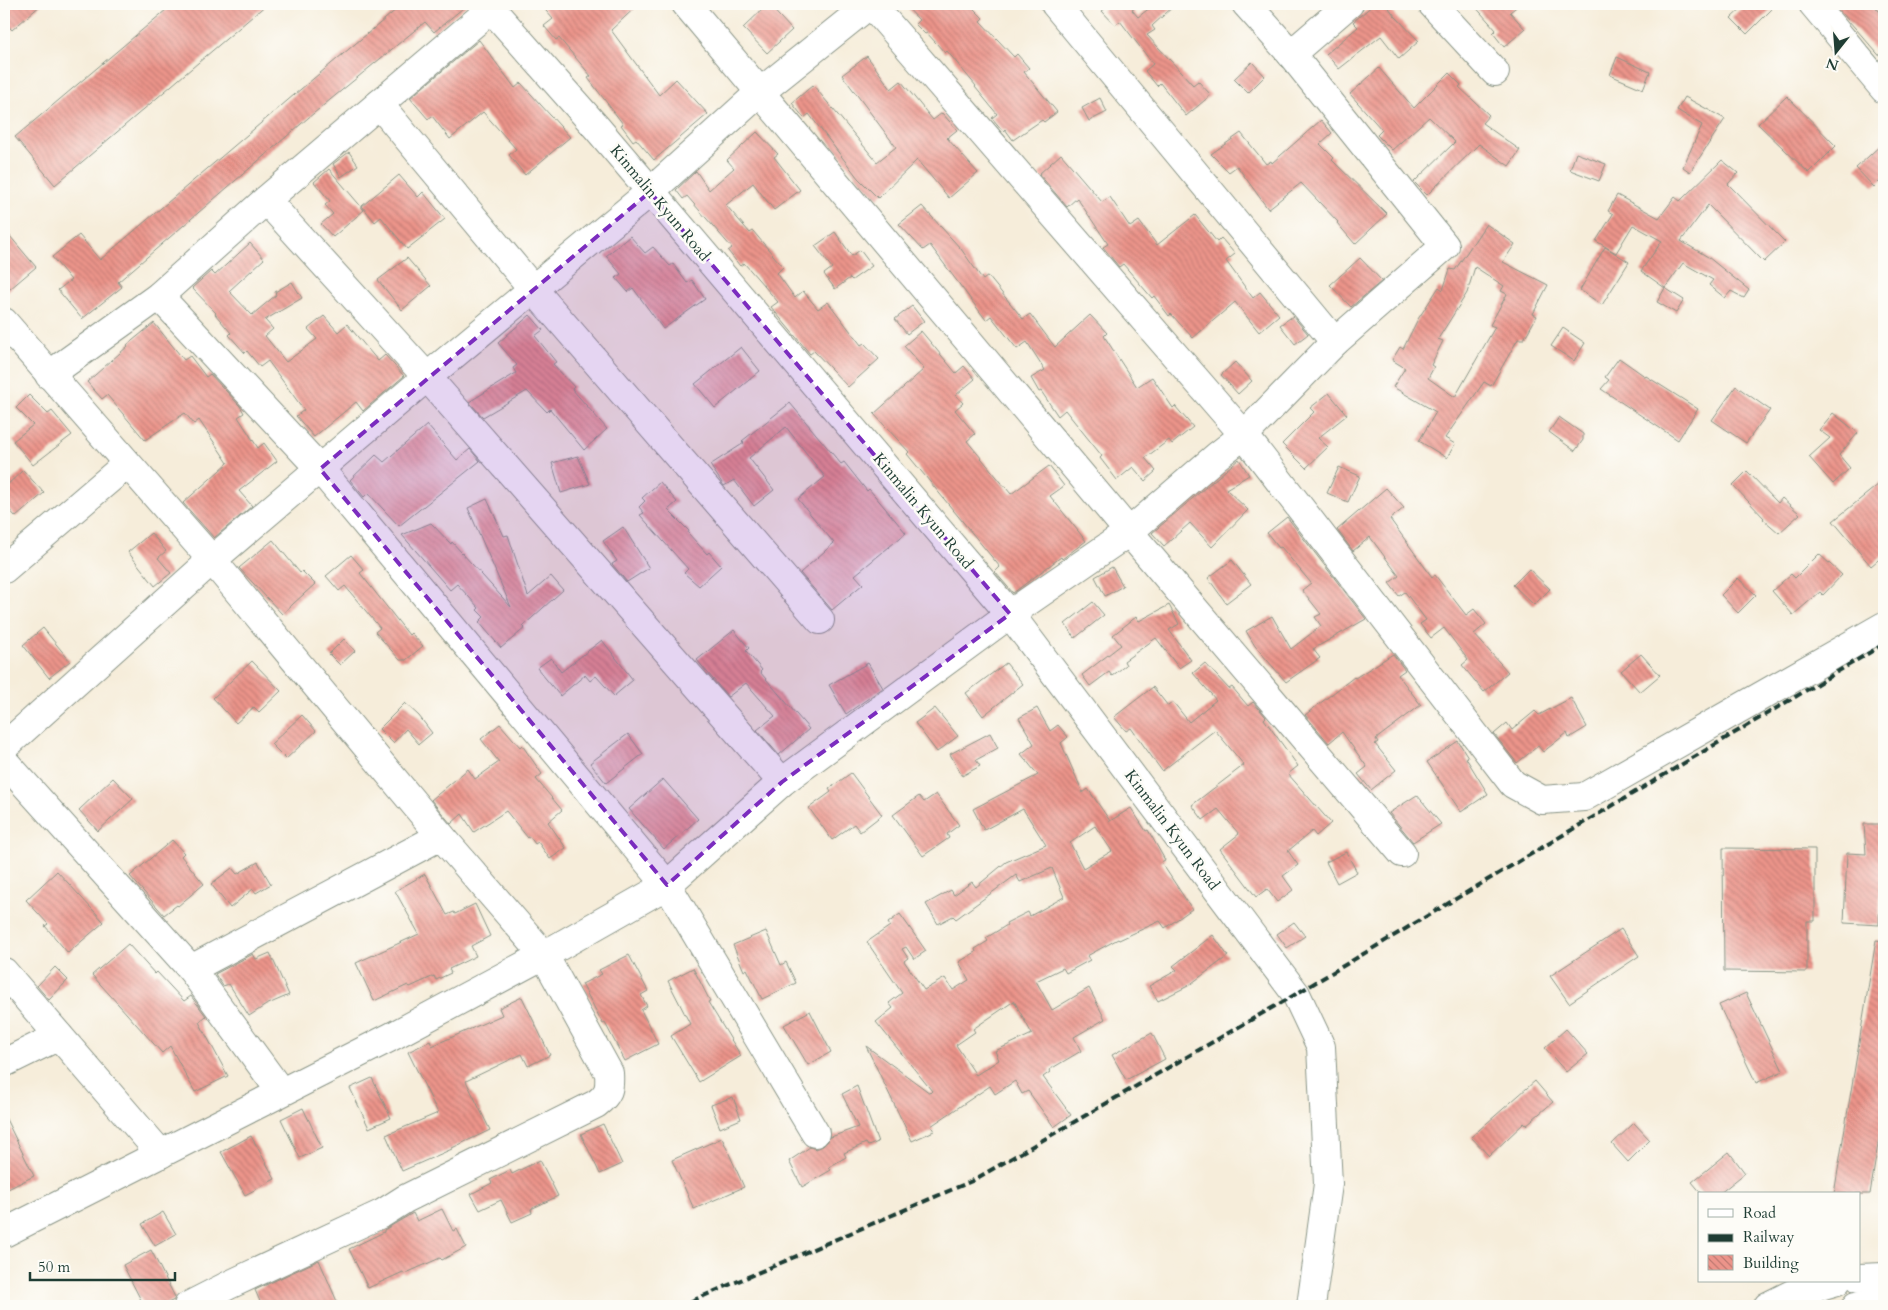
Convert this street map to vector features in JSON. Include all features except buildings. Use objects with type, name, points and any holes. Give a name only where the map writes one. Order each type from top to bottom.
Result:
[{"type":"street","points":[[686,4],[1129,532],[1402,853]]},
{"type":"street","points":[[4,748],[212,560],[427,377],[650,192],[759,93],[870,4],[1244,435],[1513,784],[1542,800],[1584,797],[1884,626]]},
{"type":"street","points":[[1056,4],[1335,342]]},
{"type":"street","points":[[4,1233],[389,1038],[544,955],[666,885],[782,782],[1010,614],[1129,532],[1244,435],[1335,342],[1445,246],[1291,54],[1246,4]]},
{"type":"street","points":[[1291,54],[1349,4]]},
{"type":"street","points":[[1432,4],[1496,72]]},
{"type":"street","points":[[1813,4],[1884,89]]},
{"type":"street","points":[[49,375],[159,296],[489,6]]},
{"type":"street","name":"Kinmalin Kyun Road","points":[[489,6],[598,128],[650,192],[1010,614],[1296,994],[1321,1047],[1328,1184],[1311,1306]]},
{"type":"street","points":[[379,104],[533,289],[820,620]]},
{"type":"street","points":[[266,200],[427,377],[782,782]]},
{"type":"street","points":[[159,296],[320,469],[666,885],[815,1134]]},
{"type":"street","points":[[4,322],[212,560],[441,836],[544,955],[609,1073],[606,1096],[596,1104],[405,1199],[383,1213],[188,1306]]},
{"type":"street","points":[[4,569],[127,464]]},
{"type":"street","points":[[4,761],[191,969],[281,1092]]},
{"type":"street","points":[[191,969],[441,836]]},
{"type":"street","points":[[4,972],[161,1154]]},
{"type":"street","points":[[4,1063],[59,1036]]},
{"type":"street","points":[[1860,1278],[1884,1277]]},
{"type":"street","points":[[1768,1306],[1792,1294],[1834,1282]]},
{"type":"street","points":[[1856,1306],[1884,1303]]},
{"type":"highlighted area","points":[[650,192],[1010,614],[782,782],[667,885],[320,469]]},
{"type":"railway","points":[[680,1306],[972,1181],[1296,994],[1884,644]]}]
